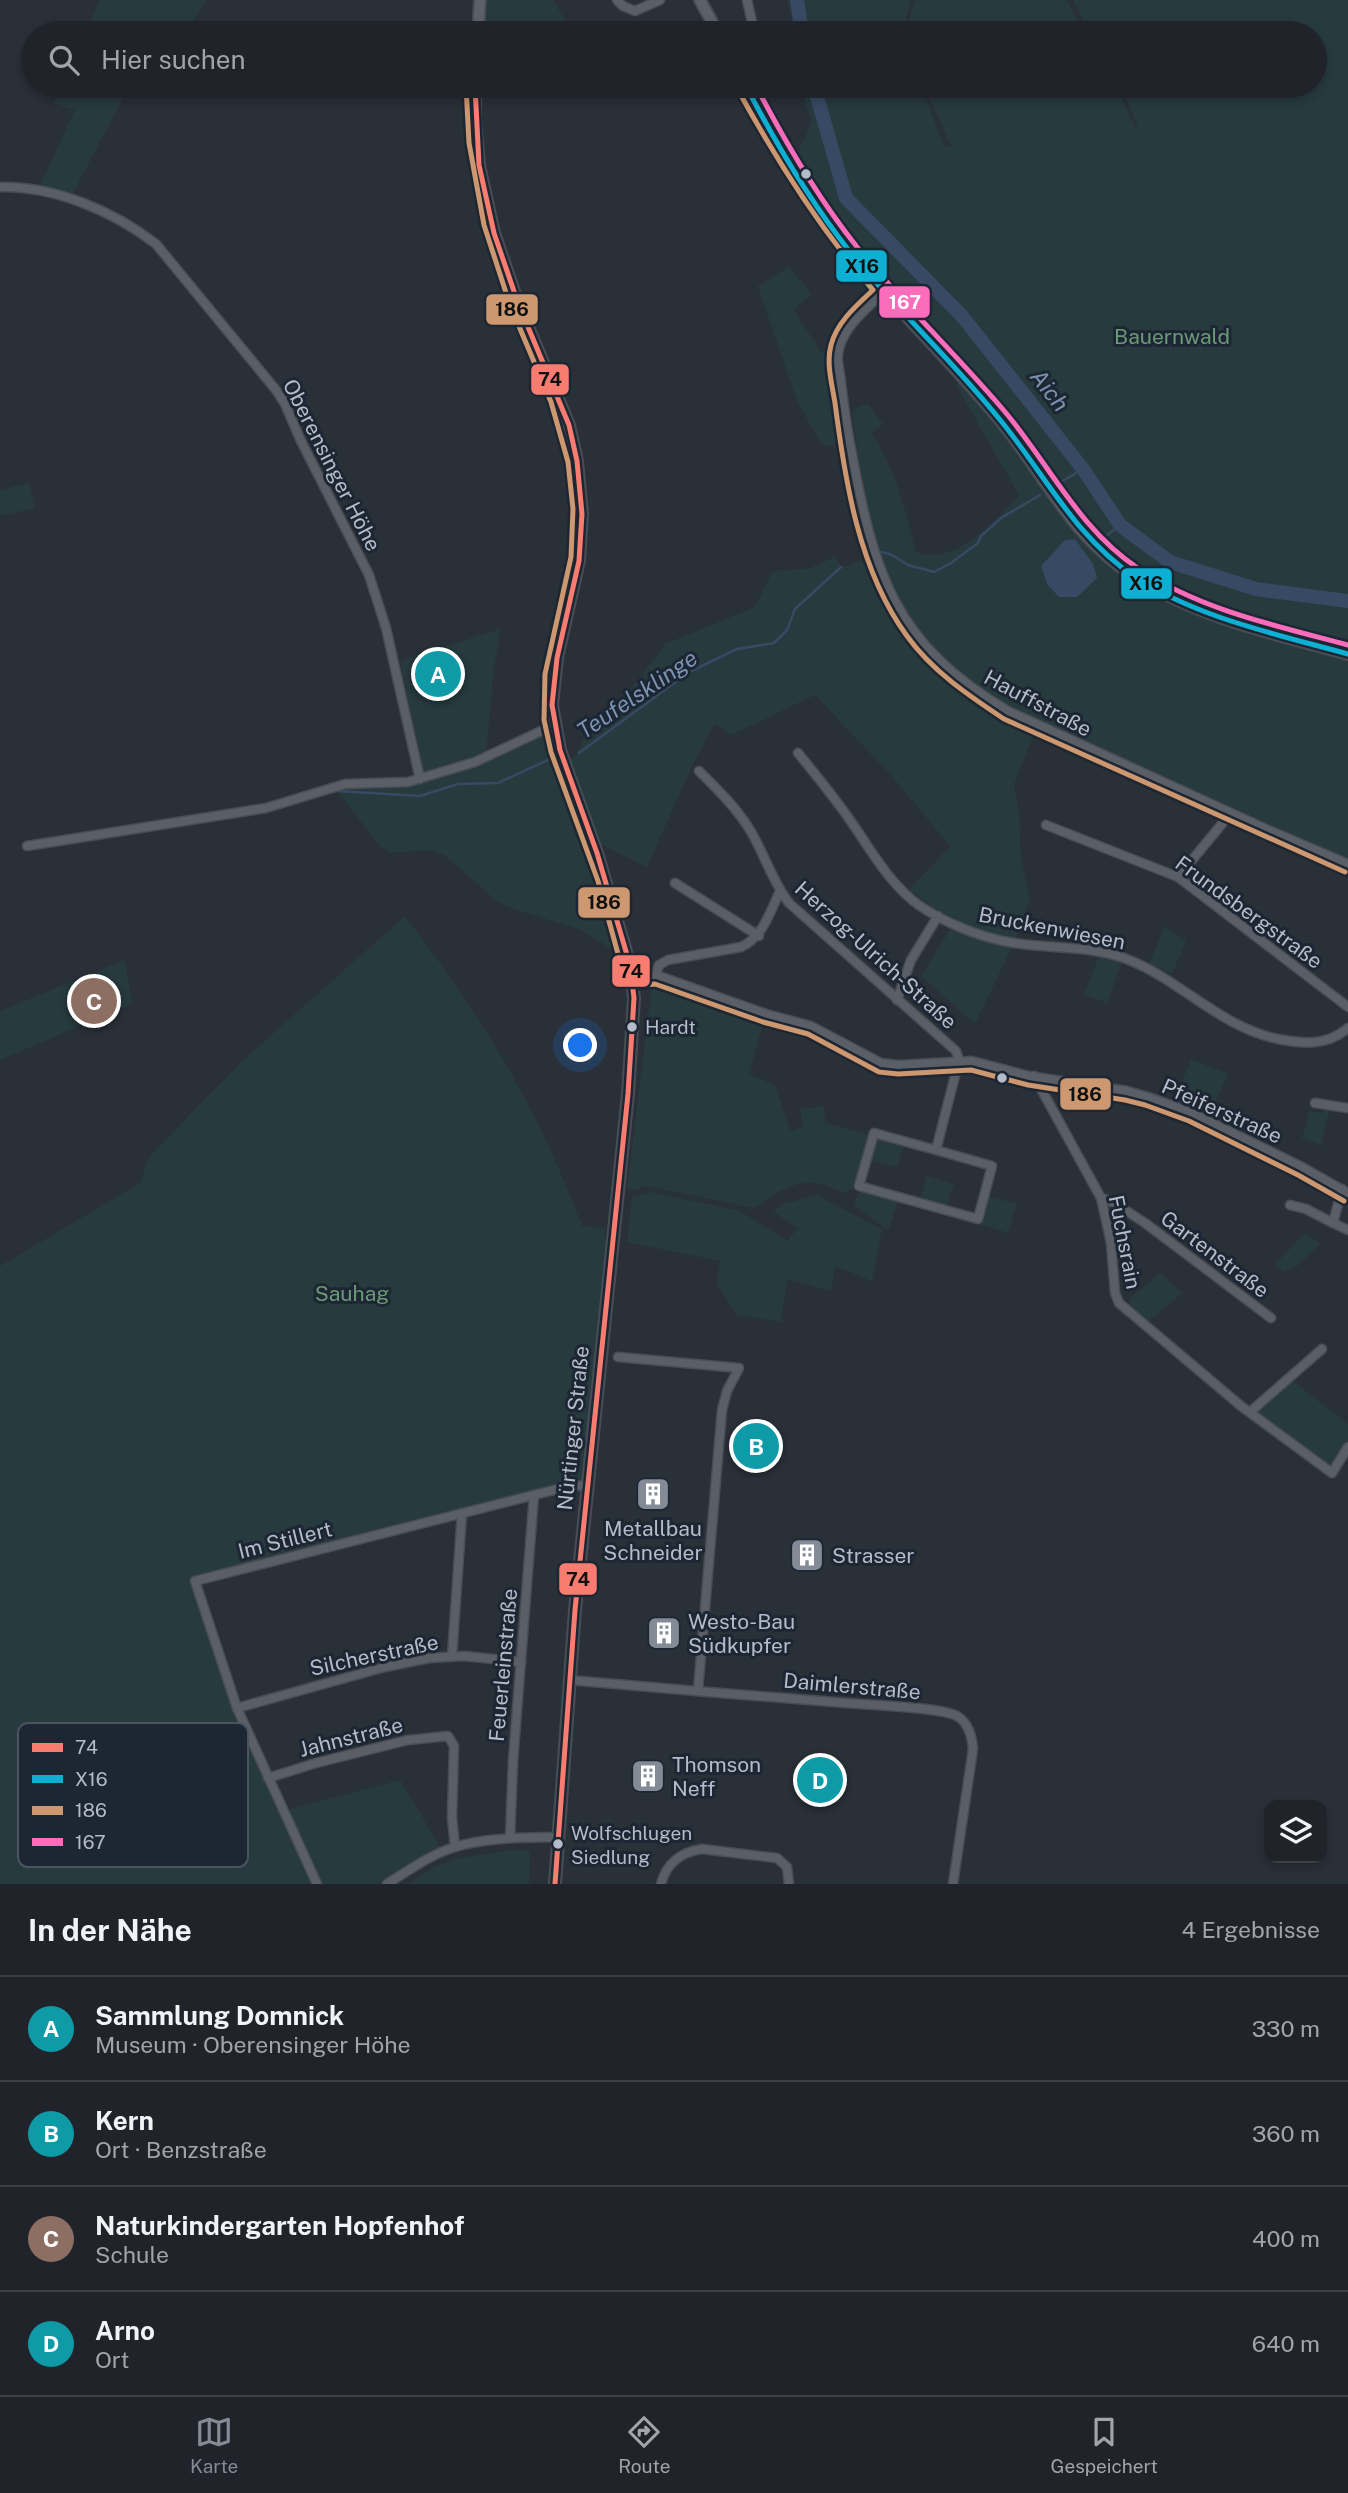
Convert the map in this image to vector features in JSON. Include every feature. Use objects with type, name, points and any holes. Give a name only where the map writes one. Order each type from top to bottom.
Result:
[{"type":"main road","points":[[479,21],[480,0]]},
{"type":"main road","points":[[700,0],[711,21]]},
{"type":"main road","name":"Nürtinger Straße","points":[[475,98],[479,165],[494,233],[518,303],[569,425],[582,514],[579,561],[553,682],[554,725],[571,783],[605,877],[633,977],[634,1027],[569,1679],[555,1884]]},
{"type":"main road","points":[[753,98],[816,205],[845,245],[1002,422],[1069,518],[1117,564],[1156,589],[1212,614],[1348,654]]},
{"type":"street","points":[[617,0],[635,11],[660,0]]},
{"type":"street","points":[[747,0],[751,21]]},
{"type":"street","name":"Oberensinger Höhe","points":[[0,187],[37,190],[70,199],[135,228],[156,244],[276,390],[369,575],[386,628],[420,779]]},
{"type":"street","name":"Hauffstraße","points":[[885,291],[846,331],[838,354],[844,406],[862,512],[884,582],[899,610],[931,652],[949,670],[986,698],[1048,731],[1348,864]]},
{"type":"street","points":[[27,846],[266,808],[345,785],[394,784],[420,779],[475,762],[554,725]]},
{"type":"street","name":"Bruckenwiesen","points":[[798,753],[894,882],[937,916],[963,928],[1014,943],[1087,949],[1123,958],[1162,975],[1224,1018],[1265,1036],[1318,1043],[1337,1037],[1348,1028]]},
{"type":"street","name":"Herzog-Ulrich-Straße","points":[[699,771],[736,809],[749,828],[780,891],[816,928],[956,1051],[959,1060]]},
{"type":"street","points":[[1178,877],[1231,813]]},
{"type":"street","name":"Frundsbergstraße","points":[[1046,825],[1178,877],[1348,1007]]},
{"type":"street","points":[[675,883],[759,936]]},
{"type":"street","points":[[656,975],[659,965],[668,960],[751,943],[759,936],[780,891]]},
{"type":"street","points":[[897,1000],[911,960],[937,916]]},
{"type":"street","name":"Pfeiferstraße","points":[[633,977],[656,975],[811,1027],[881,1063],[898,1065],[972,1061],[1034,1076],[1128,1091],[1166,1102],[1345,1191]]},
{"type":"street","points":[[936,1150],[959,1060]]},
{"type":"street","name":"Fuchsrain","points":[[1034,1076],[1101,1198],[1111,1243],[1115,1293],[1119,1303],[1250,1412],[1332,1473],[1348,1447]]},
{"type":"street","points":[[1315,1102],[1348,1108]]},
{"type":"street","points":[[874,1133],[936,1150],[992,1166],[978,1219],[859,1186],[874,1133]]},
{"type":"street","points":[[1333,1223],[1345,1191]]},
{"type":"street","name":"Gartenstraße","points":[[1101,1198],[1114,1202],[1144,1223],[1270,1318]]},
{"type":"street","points":[[1290,1205],[1306,1209],[1348,1230]]},
{"type":"street","points":[[1250,1412],[1322,1349]]},
{"type":"street","points":[[618,1357],[740,1368],[727,1391],[722,1410],[698,1690]]},
{"type":"street","name":"Im Stillert","points":[[244,1723],[195,1581],[566,1487],[587,1485]]},
{"type":"street","name":"Feuerleinstraße","points":[[510,1839],[513,1762],[534,1495]]},
{"type":"street","points":[[452,1656],[463,1513]]},
{"type":"street","name":"Silcherstraße","points":[[237,1708],[385,1667],[452,1656],[521,1662]]},
{"type":"street","name":"Daimlerstraße","points":[[569,1679],[939,1711],[956,1715],[971,1733],[973,1749],[953,1884]]},
{"type":"street","name":"Im Stillert","points":[[248,1733],[268,1778]]},
{"type":"street","name":"Jahnstraße","points":[[268,1778],[408,1740],[448,1736],[454,1746],[454,1847]]},
{"type":"street","points":[[268,1778],[317,1884]]},
{"type":"street","points":[[387,1884],[454,1847],[510,1839],[559,1837]]},
{"type":"street","points":[[661,1884],[664,1872],[676,1859],[693,1850],[702,1849],[777,1858],[787,1867],[789,1884]]},
{"type":"green space","points":[[100,0],[206,0],[193,21],[90,21]]},
{"type":"green space","points":[[487,0],[554,0],[565,21],[486,21]]},
{"type":"green space","points":[[787,0],[911,0],[906,21],[792,21]]},
{"type":"green space","points":[[916,0],[1067,0],[1077,21],[909,21]]},
{"type":"green space","name":"Bauernwald","points":[[1073,0],[1348,0],[1348,644],[1246,613],[1197,594],[1150,571],[1108,540],[1074,501],[1013,419],[865,253],[798,152],[812,122],[804,98],[926,98],[943,145],[952,148],[929,98],[1121,98],[1135,128],[1138,126],[1126,98],[1327,98],[1327,21],[1083,21]]},
{"type":"green space","points":[[56,98],[123,98],[70,199],[38,190],[75,110],[54,103]]},
{"type":"green space","points":[[789,267],[812,294],[794,310],[821,352],[831,350],[845,443],[826,447],[820,442],[797,401],[758,286]]},
{"type":"green space","points":[[960,381],[1007,435],[1063,517],[1080,536],[1156,594],[1348,658],[1348,857],[1333,853],[1032,718],[971,682],[935,649],[912,620],[881,555],[863,485],[852,410],[868,404],[883,424],[872,433],[899,490],[915,551],[930,555],[944,553],[973,540],[1019,495],[956,385]]},
{"type":"green space","points":[[29,483],[35,508],[0,516],[0,490]]},
{"type":"green space","points":[[834,557],[842,567],[869,559],[898,617],[934,663],[955,683],[979,700],[1035,731],[1014,785],[1019,812],[1021,860],[1030,898],[1014,943],[975,1024],[921,976],[956,920],[909,890],[950,846],[890,774],[815,695],[732,735],[714,724],[692,766],[647,867],[588,838],[622,957],[578,929],[495,900],[446,856],[429,850],[391,853],[380,846],[337,791],[337,788],[421,780],[549,732],[559,764],[576,755],[590,726],[607,708],[628,693],[665,644],[755,607],[772,572],[811,568]]},
{"type":"green space","points":[[500,629],[486,754],[424,772],[400,661]]},
{"type":"green space","name":"Sauhag","points":[[405,916],[465,998],[501,1056],[549,1147],[582,1226],[605,1228],[607,1295],[587,1485],[195,1582],[226,1676],[247,1723],[18,1723],[18,1867],[248,1867],[248,1726],[317,1884],[0,1884],[0,1266],[140,1183],[149,1157],[241,1062]]},
{"type":"green space","points":[[1165,926],[1186,941],[1172,974],[1149,964]]},
{"type":"green space","points":[[1099,956],[1122,962],[1107,1003],[1084,994]]},
{"type":"green space","points":[[125,960],[132,1004],[0,1060],[0,1011]]},
{"type":"green space","points":[[652,984],[687,991],[764,1019],[749,1074],[775,1085],[790,1131],[803,1127],[800,1109],[823,1106],[826,1123],[869,1135],[853,1189],[843,1193],[819,1183],[797,1184],[776,1193],[755,1208],[646,1186],[635,1190],[627,1188]]},
{"type":"green space","points":[[1191,1059],[1228,1074],[1209,1117],[1174,1101]]},
{"type":"green space","points":[[1330,1108],[1321,1145],[1302,1139],[1309,1111],[1321,1113]]},
{"type":"green space","points":[[880,1139],[904,1144],[897,1167],[869,1160],[874,1144]]},
{"type":"green space","points":[[927,1176],[954,1184],[947,1208],[920,1200]]},
{"type":"green space","points":[[859,1191],[898,1202],[889,1228],[886,1229],[854,1205]]},
{"type":"green space","points":[[652,1192],[740,1211],[788,1241],[797,1228],[773,1211],[784,1204],[817,1195],[882,1229],[872,1281],[835,1266],[831,1291],[787,1279],[781,1322],[737,1315],[717,1284],[720,1261],[627,1242],[632,1197]]},
{"type":"green space","points":[[988,1196],[1017,1204],[1008,1233],[980,1224]]},
{"type":"green space","points":[[1305,1233],[1320,1244],[1297,1266],[1283,1272],[1275,1264]]},
{"type":"green space","points":[[1160,1273],[1182,1293],[1148,1322],[1130,1307],[1131,1298]]},
{"type":"green space","points":[[1293,1381],[1348,1424],[1348,1440],[1332,1467],[1256,1412]]},
{"type":"green space","points":[[400,1780],[441,1848],[379,1884],[320,1884],[286,1810]]},
{"type":"green space","points":[[521,1849],[528,1851],[530,1855],[529,1884],[407,1884],[433,1868],[459,1858]]},
{"type":"water","points":[[1075,539],[1093,564],[1097,578],[1077,597],[1059,597],[1047,584],[1041,566],[1065,540]]},
{"type":"waterway","name":"Aich","points":[[797,0],[800,21]]},
{"type":"waterway","name":"Aich","points":[[817,98],[846,198],[962,316],[1083,469],[1120,525],[1170,562],[1256,589],[1348,601]]},
{"type":"waterway","name":"Teufelsklinge","points":[[1061,482],[1083,469]]},
{"type":"waterway","name":"Teufelsklinge","points":[[882,552],[908,565],[934,572],[978,543],[981,536],[1001,518],[1040,495]]},
{"type":"waterway","points":[[1106,536],[1120,525]]},
{"type":"waterway","name":"Teufelsklinge","points":[[579,753],[689,672],[737,649],[774,643],[787,630],[795,609],[841,567]]},
{"type":"waterway","name":"Teufelsklinge","points":[[337,791],[420,796],[458,784],[498,783],[548,760]]},
{"type":"transit line","name":"186","points":[[467,98],[469,143],[484,225],[510,305],[551,402],[568,462],[573,509],[571,557],[545,674],[544,720],[551,752],[598,881],[626,983],[633,986],[655,984],[763,1022],[808,1034],[879,1072],[898,1074],[971,1070],[1028,1085],[1145,1105],[1189,1121],[1344,1201]]},
{"type":"transit line","name":"74","points":[[476,98],[479,165],[494,233],[518,303],[569,425],[577,461],[582,514],[579,561],[557,658],[552,705],[560,750],[597,853],[630,965],[634,998],[628,1094],[575,1610],[555,1884]]},
{"type":"transit line","name":"186","points":[[743,98],[800,194],[873,290],[838,329],[830,352],[830,374],[850,494],[866,554],[891,611],[917,649],[939,671],[1004,719],[1345,872]]},
{"type":"transit line","name":"X16","points":[[752,98],[794,171],[850,252],[983,399],[1062,505],[1095,544],[1135,577],[1185,604],[1266,632],[1348,654]]},
{"type":"transit line","name":"167","points":[[762,98],[802,169],[857,247],[1006,413],[1067,496],[1118,553],[1139,569],[1188,596],[1240,615],[1348,645]]},
{"type":"place","name":"Sammlung Domnick","points":[[438,674]]},
{"type":"place","name":"Naturkindergarten Hopfenhof","points":[[94,1001]]},
{"type":"place","name":"Hardt","points":[[632,1027]]},
{"type":"place","name":"Kern","points":[[756,1446]]},
{"type":"place","name":"Metallbau Schneider","points":[[653,1494]]},
{"type":"place","name":"Strasser","points":[[807,1555]]},
{"type":"place","name":"Westo-Bau Südkupfer","points":[[664,1633]]},
{"type":"place","name":"Thomson Neff","points":[[648,1776]]},
{"type":"place","name":"Arno","points":[[820,1780]]},
{"type":"place","name":"Wolfschlugen Siedlung","points":[[558,1844]]}]
